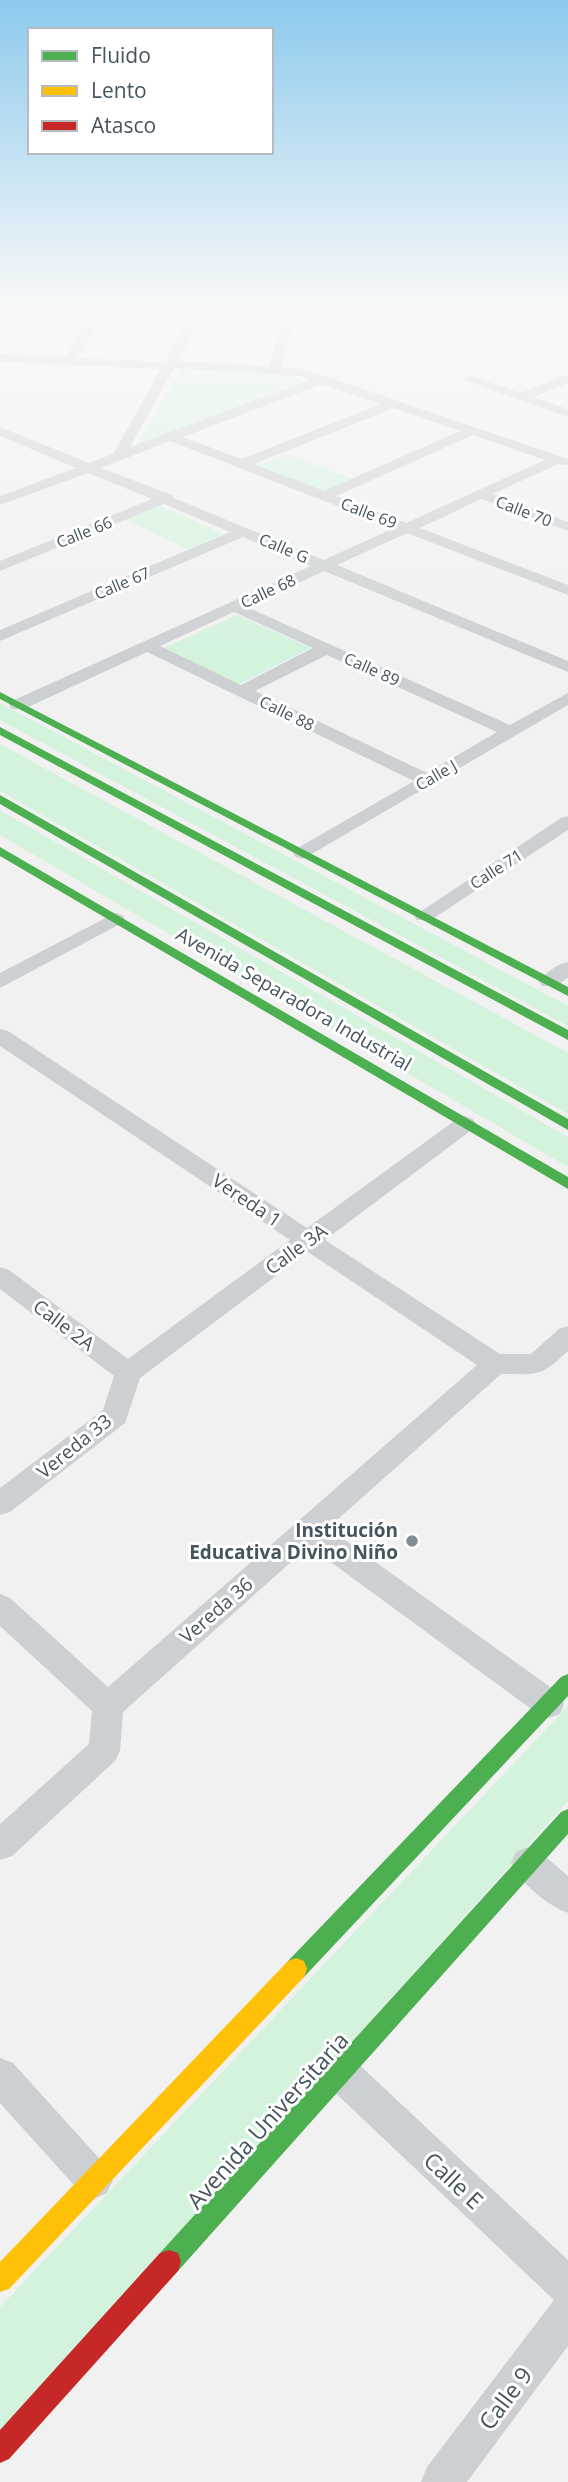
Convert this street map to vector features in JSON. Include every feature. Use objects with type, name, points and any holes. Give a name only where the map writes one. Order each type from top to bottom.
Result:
[{"type":"street","points":[[118,457],[137,424]]},
{"type":"street","points":[[0,501],[205,424]]},
{"type":"street","points":[[242,464],[343,424]]},
{"type":"street","points":[[451,424],[562,462]]},
{"type":"street","points":[[324,496],[472,431]]},
{"type":"street","name":"Calle G","points":[[5,436],[92,467],[568,667]]},
{"type":"street","name":"Calle 69","points":[[170,437],[568,590]]},
{"type":"street","name":"Calle 68","points":[[18,705],[480,494],[562,462]]},
{"type":"street","name":"Calle 70","points":[[480,494],[568,527]]},
{"type":"street","name":"Calle 66","points":[[0,566],[167,498]]},
{"type":"street","name":"Calle 67","points":[[0,636],[245,531]]},
{"type":"street","name":"Calle 89","points":[[233,606],[511,732]]},
{"type":"street","name":"Calle 88","points":[[147,646],[427,780]]},
{"type":"street","points":[[242,691],[327,648]]},
{"type":"street","points":[[0,695],[568,992]]},
{"type":"street","name":"Calle J","points":[[303,853],[568,698]]},
{"type":"street","points":[[0,730],[568,1035]]},
{"type":"street","name":"Avenida Separadora Industrial","points":[[0,799],[172,895],[568,1125]]},
{"type":"street","name":"Calle 71","points":[[424,916],[568,822]]},
{"type":"street","name":"Avenida Separadora Industrial","points":[[0,851],[568,1184]]},
{"type":"street","points":[[0,982],[115,919]]},
{"type":"street","points":[[549,982],[568,968]]},
{"type":"street","name":"Vereda 1","points":[[2,1040],[495,1364]]},
{"type":"street","name":"Calle 3A","points":[[128,1373],[465,1124]]},
{"type":"street","name":"Calle 2A","points":[[0,1276],[128,1373]]},
{"type":"street","points":[[495,1364],[537,1364],[568,1336]]},
{"type":"street","name":"Vereda 36","points":[[108,1706],[495,1364]]},
{"type":"street","name":"Vereda 33","points":[[0,1504],[115,1416],[128,1373]]},
{"type":"street","points":[[0,2280],[558,1693],[308,1529]]},
{"type":"street","points":[[0,1607],[108,1706],[104,1751],[0,1845]]},
{"type":"street","name":"Avenida Universitaria","points":[[0,2450],[568,1819]]},
{"type":"street","points":[[528,1863],[568,1897]]},
{"type":"street","name":"Calle E","points":[[340,2072],[568,2287]]},
{"type":"street","points":[[0,2076],[94,2180]]},
{"type":"street","name":"Calle 9","points":[[442,2482],[568,2313]]},
{"type":"green space","points":[[149,424],[198,424],[135,448]]},
{"type":"green space","points":[[287,454],[352,479],[324,492],[258,466]]},
{"type":"green space","points":[[160,506],[224,534],[188,549],[124,519]]},
{"type":"green space","points":[[237,615],[311,648],[239,684],[164,648]]},
{"type":"green space","points":[[0,703],[568,1006],[568,1026],[0,720]]},
{"type":"green space","points":[[0,744],[568,1053],[568,1114],[0,791]]},
{"type":"green space","points":[[0,810],[568,1137],[568,1167],[0,835]]},
{"type":"green space","points":[[568,1706],[568,1801],[0,2433],[0,2307]]},
{"type":"traffic: fast","points":[[0,695],[568,992]]},
{"type":"traffic: fast","points":[[0,730],[568,1036]]},
{"type":"traffic: fast","points":[[0,799],[568,1125]]},
{"type":"traffic: fast","points":[[0,851],[568,1184]]},
{"type":"traffic: fast","points":[[296,1969],[568,1683]]},
{"type":"traffic: fast","points":[[169,2262],[568,1819]]},
{"type":"traffic: slow","points":[[0,2280],[296,1969]]},
{"type":"traffic: jam","points":[[0,2450],[169,2262]]},
{"type":"place","name":"Institución Educativa Divino Niño","points":[[412,1541]]}]
